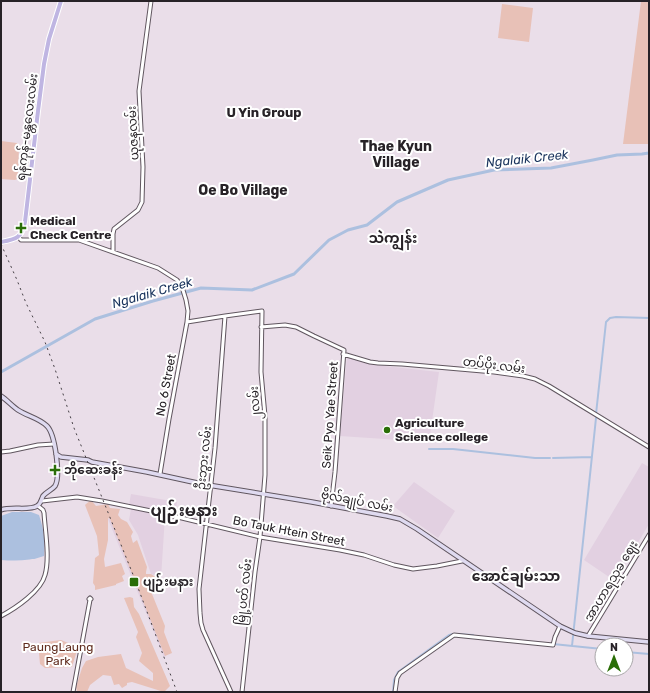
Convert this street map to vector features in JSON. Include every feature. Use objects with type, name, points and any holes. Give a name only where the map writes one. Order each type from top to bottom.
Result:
[{"type":"main road","name":"ရန်ကုန်-မန္တလေးလမ်း","points":[[19,237],[25,222],[43,70],[49,39],[61,1]]},
{"type":"main road","points":[[1,242],[19,237]]},
{"type":"main road","points":[[1,396],[18,410],[35,418],[48,427],[56,454],[57,475],[56,484],[44,495],[38,506],[33,508],[8,508],[1,510]]},
{"type":"main road","name":"ဗိုလ်ချုပ် လမ်း","points":[[56,454],[61,457],[86,460],[160,474],[181,480],[400,519],[560,626],[573,632],[588,636],[649,642]]},
{"type":"street","name":"ယုဇနလမ်း","points":[[113,252],[114,229],[138,210],[142,202],[143,167],[139,90],[151,1]]},
{"type":"street","points":[[19,237],[21,240],[79,240],[113,252]]},
{"type":"street","name":"No 6 Street","points":[[113,252],[158,268],[177,280],[183,290],[186,300],[188,311],[187,322],[160,474]]},
{"type":"street","name":"၂လမ်း","points":[[225,316],[262,311],[261,372],[266,432],[264,494]]},
{"type":"street","points":[[187,322],[225,316]]},
{"type":"street","name":"ဦးဘွား လမ်း","points":[[225,316],[217,422],[199,589],[201,623],[203,630],[231,692]]},
{"type":"street","name":"တပ်ပိုး လမ်း","points":[[261,327],[285,325],[296,327],[344,352],[372,362],[494,372],[535,379],[649,447]]},
{"type":"street","name":"Seik Pyo Yae Street","points":[[331,506],[344,352]]},
{"type":"street","points":[[1,452],[38,445],[54,444]]},
{"type":"street","name":"မြို့ပတ် လမ်း","points":[[242,692],[264,494]]},
{"type":"street","name":"Bo Tauk Htein Street","points":[[42,501],[77,497],[206,523],[260,537],[364,555],[394,565],[413,569],[462,561]]},
{"type":"street","points":[[1,616],[27,599],[38,588],[45,576],[47,554],[44,513],[38,506]]},
{"type":"street","name":"အာဟာရသုခ ဈေး","points":[[588,636],[649,535]]},
{"type":"street","points":[[73,692],[90,600]]},
{"type":"street","points":[[395,692],[397,678],[400,673],[454,635],[553,644],[560,626]]},
{"type":"shaded area","name":"Agriculture Science college","points":[[347,357],[375,365],[439,372],[429,442],[340,436]]},
{"type":"shaded area","points":[[642,463],[649,467],[649,524],[615,581],[584,560]]},
{"type":"shaded area","points":[[414,482],[455,511],[438,538],[393,506]]},
{"type":"shaded area","points":[[131,494],[177,502],[175,516],[129,505]]},
{"type":"shaded area","points":[[131,509],[165,516],[161,578],[151,574],[138,535],[129,520]]},
{"type":"shaded area","points":[[110,518],[166,656],[164,657],[108,519]]},
{"type":"green space","points":[[641,1],[649,1],[649,144],[623,144]]},
{"type":"green space","points":[[502,4],[533,8],[529,42],[498,38]]},
{"type":"green space","points":[[1,141],[17,143],[19,145],[18,176],[15,180],[1,179]]},
{"type":"green space","points":[[91,500],[96,506],[108,504],[110,508],[120,509],[118,515],[121,519],[127,522],[133,532],[131,536],[133,543],[137,540],[147,567],[146,574],[151,574],[157,578],[152,594],[165,626],[164,632],[172,653],[165,656],[110,519],[108,518],[108,540],[104,559],[105,567],[121,563],[125,574],[122,576],[124,581],[116,585],[95,590],[93,583],[95,558],[99,555],[97,536],[85,505]]},
{"type":"green space","points":[[124,598],[133,598],[134,607],[139,614],[170,686],[164,692],[132,682],[127,683],[127,685],[122,688],[119,684],[114,685],[111,676],[103,675],[90,685],[87,692],[77,691],[76,687],[82,668],[86,661],[98,657],[121,654],[126,668],[153,681],[153,673],[139,661],[142,653],[136,637],[138,632]]},
{"type":"green space","name":"PaungLaung Park","points":[[61,640],[78,647],[72,667],[45,668],[40,664],[38,643]]},
{"type":"water","points":[[12,512],[31,512],[39,515],[44,535],[44,556],[23,560],[1,560],[1,516]]},
{"type":"waterway","name":"Ngalaik Creek","points":[[1,372],[95,319],[201,288],[252,290],[294,274],[329,240],[348,230],[367,225],[397,202],[448,180],[494,170],[551,168],[617,155],[649,153]]},
{"type":"waterway","points":[[596,414],[606,322],[610,318],[616,317],[649,318]]},
{"type":"waterway","points":[[572,646],[596,418]]},
{"type":"waterway","points":[[429,449],[453,449],[535,458],[550,458]]},
{"type":"waterway","points":[[553,458],[592,457]]},
{"type":"waterway","points":[[393,692],[394,680],[398,672],[449,635],[473,635]]},
{"type":"waterway","points":[[553,644],[594,648]]},
{"type":"waterway","points":[[634,653],[649,654]]},
{"type":"railway","points":[[1,244],[26,303],[45,342],[74,428],[134,577],[177,692]]},
{"type":"place","name":"Medical Check Centre","points":[[21,228]]},
{"type":"place","name":"Agriculture Science college","points":[[387,430]]},
{"type":"place","name":"ဘိုဆေးခန်း","points":[[55,470]]},
{"type":"place","name":"ပျဉ်းမနား","points":[[134,582]]},
{"type":"district","name":"U Yin Group","points":[[264,112]]},
{"type":"district","name":"Thae Kyun Village","points":[[396,154]]},
{"type":"district","name":"Oe Bo Village","points":[[243,190]]},
{"type":"district","name":"သဲကျွန်း","points":[[393,238]]},
{"type":"district","name":"ပျဉ်းမနား","points":[[184,510]]},
{"type":"district","name":"အောင်ချမ်းသာ","points":[[516,576]]}]
